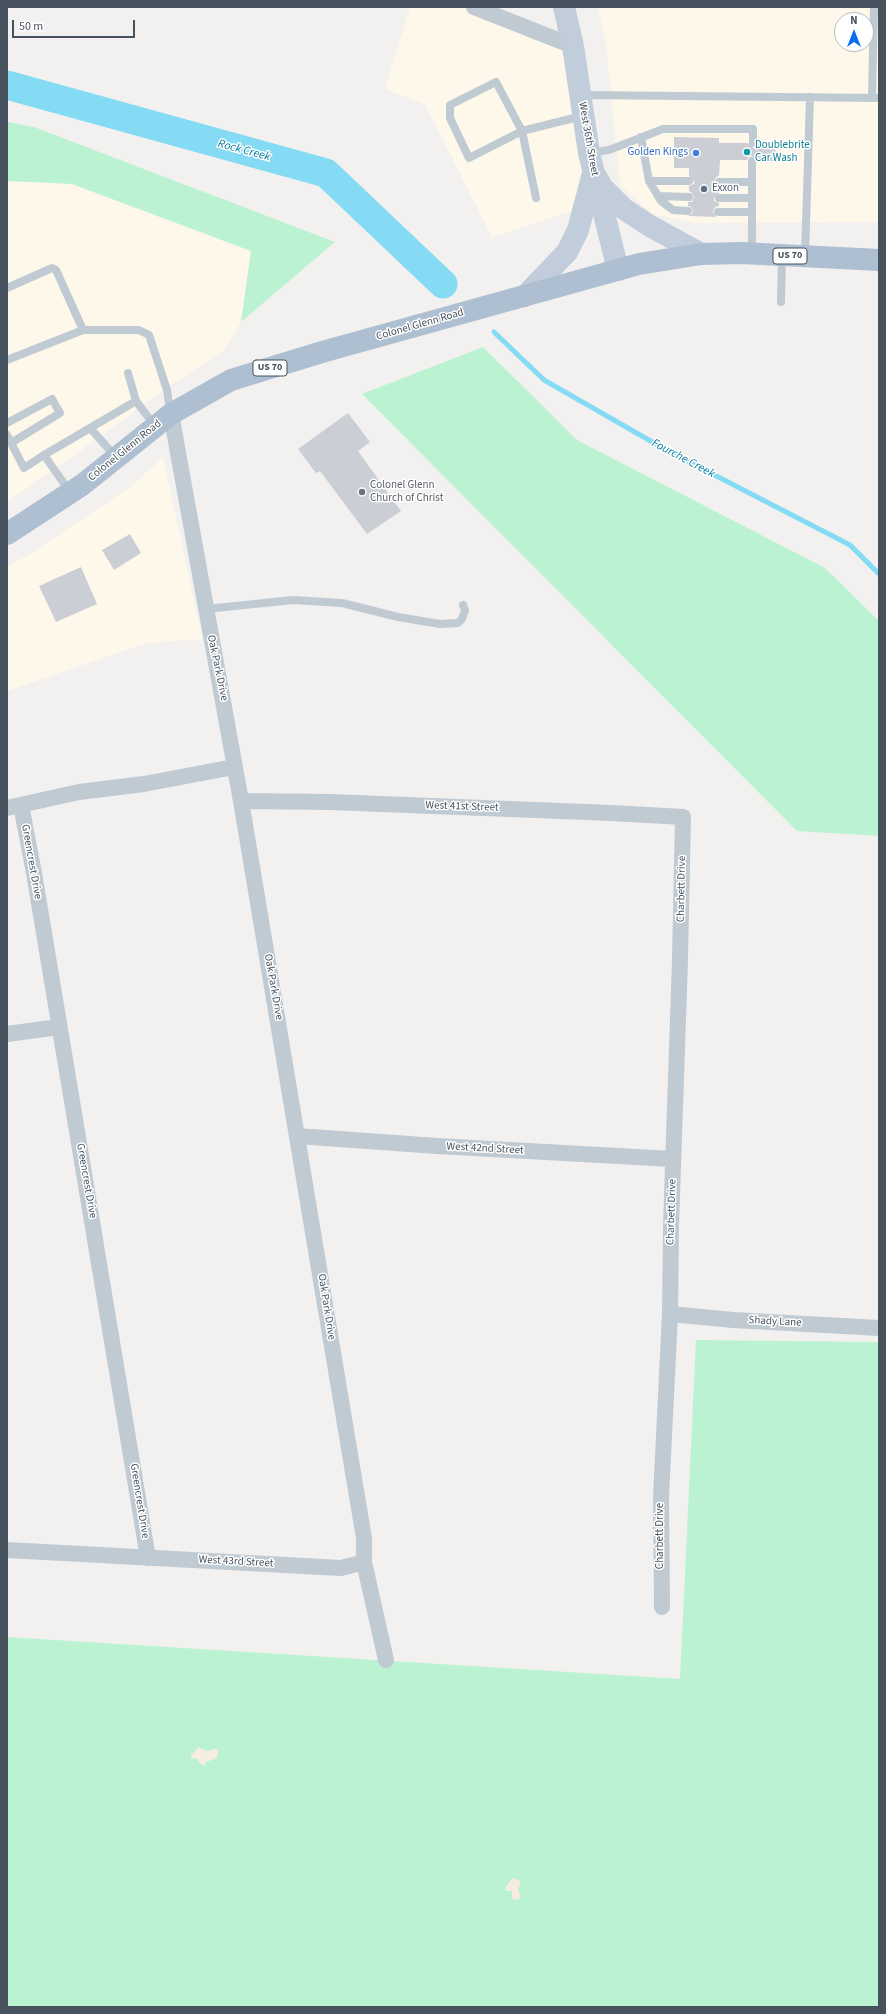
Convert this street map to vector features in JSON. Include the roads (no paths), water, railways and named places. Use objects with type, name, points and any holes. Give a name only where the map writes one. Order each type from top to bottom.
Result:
[{"type":"main road","name":"West 36th Street","points":[[564,7],[573,46],[591,162],[618,270]]},
{"type":"main road","points":[[591,162],[602,187],[624,209],[650,226],[701,254]]},
{"type":"main road","points":[[525,296],[567,252],[578,230],[591,162]]},
{"type":"main road","name":"Colonel Glenn Road","points":[[8,532],[70,493],[163,420],[231,380],[376,337],[639,264],[701,254],[752,253],[879,260]]},
{"type":"street","points":[[474,7],[573,46]]},
{"type":"street","name":"Oak Park Drive","points":[[163,420],[206,609],[224,702],[298,1136],[364,1538],[364,1562]]},
{"type":"street","name":"Greencrest Drive","points":[[148,1558],[34,873],[14,806],[79,792],[144,784],[234,766]]},
{"type":"street","name":"West 41st Street","points":[[241,801],[330,802],[612,813],[683,818]]},
{"type":"street","name":"Charbett Drive","points":[[662,1607],[661,1497],[670,1314],[683,818]]},
{"type":"street","points":[[7,1034],[59,1027]]},
{"type":"street","name":"West 42nd Street","points":[[298,1136],[437,1146],[673,1159]]},
{"type":"street","name":"Shady Lane","points":[[670,1314],[733,1320],[879,1328]]},
{"type":"street","name":"West 43rd Street","points":[[7,1550],[341,1568],[364,1562]]},
{"type":"street","points":[[364,1562],[386,1660]]},
{"type":"lane","points":[[536,198],[522,131],[496,82],[450,104],[450,118],[469,158],[522,131],[582,106],[810,97],[876,98],[874,7]]},
{"type":"lane","points":[[805,257],[810,97]]},
{"type":"lane","points":[[591,162],[609,150],[663,128],[753,129],[753,144]]},
{"type":"lane","points":[[641,137],[649,180],[661,202],[673,210],[688,211]]},
{"type":"lane","points":[[752,161],[752,253]]},
{"type":"lane","points":[[649,180],[689,181]]},
{"type":"lane","points":[[719,182],[752,182]]},
{"type":"lane","points":[[658,196],[688,197]]},
{"type":"lane","points":[[719,198],[752,198]]},
{"type":"lane","points":[[718,212],[752,212]]},
{"type":"lane","points":[[781,302],[782,255]]},
{"type":"lane","points":[[7,288],[52,268],[56,270],[83,330]]},
{"type":"lane","points":[[7,360],[83,330],[139,330],[149,335],[167,390],[163,420],[136,401],[128,373]]},
{"type":"lane","points":[[7,423],[52,399],[60,413],[11,443]]},
{"type":"lane","points":[[7,435],[24,468],[136,401]]},
{"type":"lane","points":[[90,428],[116,457]]},
{"type":"lane","points":[[44,455],[70,493]]},
{"type":"lane","points":[[206,609],[293,600],[342,603],[398,617],[440,624],[458,623],[462,620],[465,610],[463,605]]},
{"type":"waterway","name":"Rock Creek","points":[[7,85],[326,173],[443,284]]},
{"type":"waterway","name":"Fourche Creek","points":[[494,332],[544,380],[668,451],[850,545],[879,574]]},
{"type":"place","name":"Doublebrite Car Wash","points":[[747,152]]},
{"type":"place","name":"Golden Kings","points":[[696,153]]},
{"type":"place","name":"Exxon","points":[[704,189]]},
{"type":"place","name":"Colonel Glenn Church of Christ","points":[[362,492]]}]
